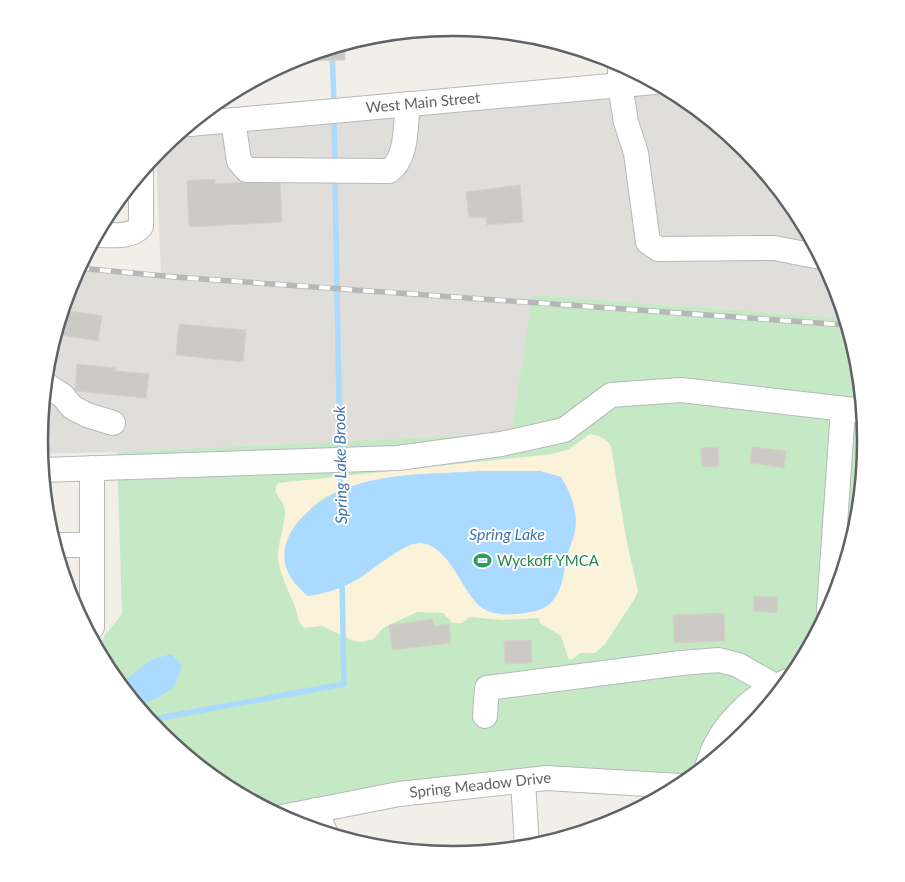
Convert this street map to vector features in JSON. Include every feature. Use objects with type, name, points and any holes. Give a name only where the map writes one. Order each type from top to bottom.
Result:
[{"type":"street","name":"West Main Street","points":[[203,123],[408,104],[620,74]]},
{"type":"street","points":[[620,74],[626,122],[636,153],[648,242],[658,249],[774,248],[812,255]]},
{"type":"street","points":[[233,120],[239,161],[247,170],[389,171],[397,165],[403,148],[408,104]]},
{"type":"street","points":[[105,234],[131,234],[137,231],[140,226],[141,183]]},
{"type":"street","points":[[51,388],[63,396],[72,408],[87,415],[114,423]]},
{"type":"street","points":[[49,470],[398,458],[501,444],[564,430],[611,394],[681,390],[853,410],[833,579]]},
{"type":"street","points":[[92,468],[92,625]]},
{"type":"street","points":[[62,545],[92,545]]},
{"type":"street","points":[[484,716],[487,688],[681,663],[720,660],[738,665],[778,682]]},
{"type":"street","points":[[716,748],[731,722],[751,702],[771,690]]},
{"type":"street","name":"Spring Meadow Drive","points":[[296,814],[400,794],[547,778],[666,785]]},
{"type":"street","points":[[523,781],[526,839]]},
{"type":"street","points":[[316,810],[322,824]]},
{"type":"shaded area","points":[[649,87],[699,120],[739,155],[757,174],[789,216],[816,262],[838,317],[534,295],[511,433],[48,454],[51,388],[56,362],[69,311],[87,266],[161,273],[157,165],[199,126]]},
{"type":"green space","name":"Wyckoff YMCA","points":[[533,295],[838,317],[854,388],[857,441],[854,494],[836,571],[816,620],[789,666],[774,687],[739,727],[699,762],[667,784],[525,776],[289,811],[250,792],[228,778],[186,745],[148,708],[116,666],[102,643],[105,635],[122,614],[117,452],[511,433]]},
{"type":"sand","points":[[590,434],[602,438],[611,446],[626,538],[638,591],[605,644],[595,653],[580,653],[569,660],[561,636],[540,623],[538,618],[502,620],[470,617],[462,623],[453,623],[443,613],[417,612],[383,628],[374,639],[363,642],[354,641],[322,626],[304,628],[302,626],[282,576],[279,563],[278,551],[285,510],[275,490],[278,483],[552,454],[569,449]],"holes":[[[540,471],[561,477],[573,539],[566,556],[561,581],[471,595],[449,562],[441,553],[425,543],[410,545],[379,563],[359,578],[296,524],[313,506],[324,498],[361,483],[422,474]]]},
{"type":"water","name":"Spring Lake","points":[[482,471],[540,471],[561,477],[569,492],[576,517],[575,533],[569,548],[561,586],[554,599],[545,607],[520,614],[499,614],[484,609],[469,593],[440,552],[431,546],[420,543],[398,551],[349,584],[322,594],[308,596],[288,573],[285,552],[290,534],[295,525],[310,510],[328,497],[370,481],[392,477]]},
{"type":"water","points":[[171,654],[182,666],[173,688],[144,703],[126,680],[151,660]]},
{"type":"building","points":[[345,51],[345,60],[314,61]]},
{"type":"building","points":[[215,179],[215,184],[280,180],[282,222],[189,227],[187,181]]},
{"type":"building","points":[[520,185],[523,222],[487,225],[486,217],[469,218],[466,192]]},
{"type":"building","points":[[69,311],[102,316],[98,341],[62,335]]},
{"type":"building","points":[[179,324],[246,330],[243,362],[176,355]]},
{"type":"building","points":[[77,364],[116,368],[115,371],[149,374],[146,398],[75,391]]},
{"type":"building","points":[[718,447],[719,466],[702,467],[701,448]]},
{"type":"building","points":[[752,447],[786,451],[784,468],[750,463]]},
{"type":"building","points":[[754,596],[778,597],[777,613],[753,611]]},
{"type":"building","points":[[724,613],[725,641],[674,643],[673,615]]},
{"type":"building","points":[[433,619],[434,626],[449,624],[451,643],[392,650],[389,625]]},
{"type":"building","points":[[531,640],[532,663],[505,664],[504,641]]},
{"type":"waterway","name":"Spring Lake Brook","points":[[332,55],[334,105]]},
{"type":"waterway","name":"Spring Lake Brook","points":[[334,117],[335,165]]},
{"type":"waterway","name":"Spring Lake Brook","points":[[335,177],[340,455]]},
{"type":"waterway","name":"Spring Lake Brook","points":[[340,464],[341,498]]},
{"type":"waterway","name":"Spring Lake Brook","points":[[158,718],[344,684],[342,579]]},
{"type":"railway","points":[[86,269],[175,277],[840,324]]},
{"type":"place","name":"Wyckoff YMCA","points":[[483,561]]}]
